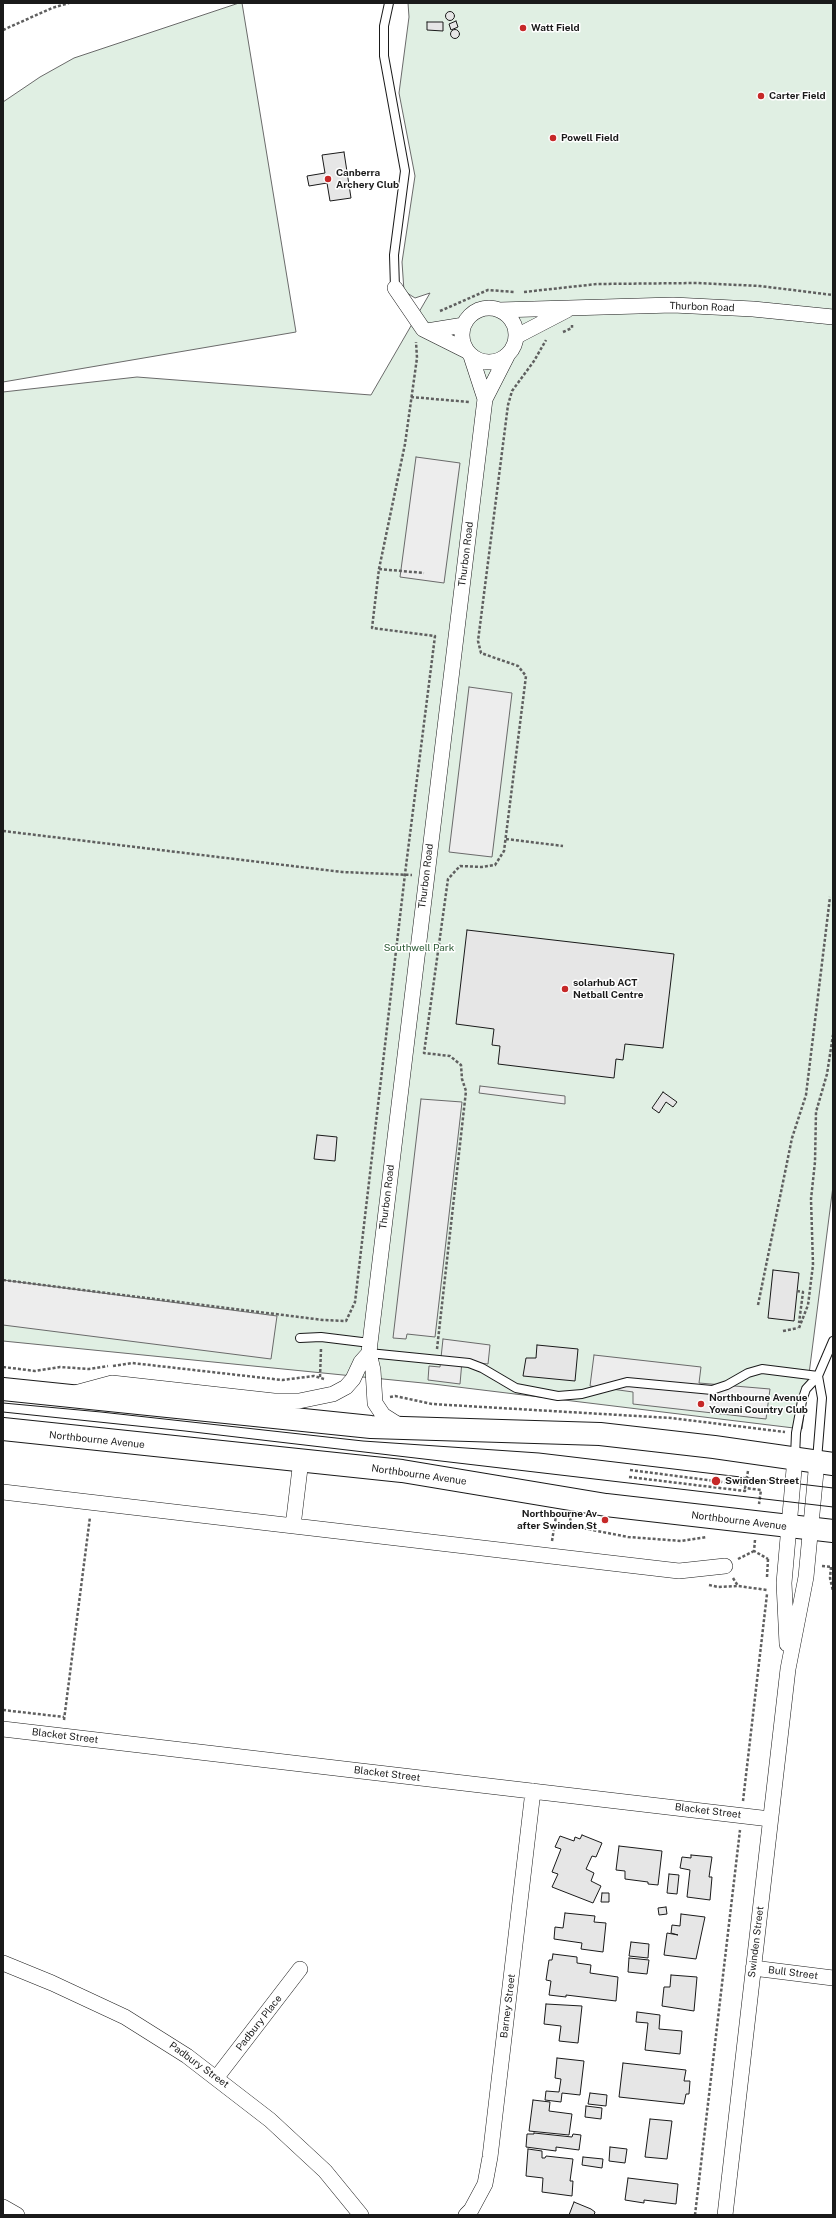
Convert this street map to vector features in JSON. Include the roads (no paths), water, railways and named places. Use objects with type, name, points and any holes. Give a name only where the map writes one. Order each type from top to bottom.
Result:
[{"type":"highway","points":[[3,1389],[68,1394],[319,1422],[406,1429],[600,1434],[825,1462]]},
{"type":"highway","name":"Northbourne Avenue","points":[[3,1429],[68,1438],[402,1471],[606,1505],[833,1531]]},
{"type":"street","points":[[395,288],[423,329],[486,362],[497,361],[507,356]]},
{"type":"street","name":"Thurbon Road","points":[[485,401],[469,353],[462,338],[464,325],[471,315],[482,309],[499,310],[673,305],[753,309],[833,317]]},
{"type":"street","name":"Thurbon Road","points":[[406,1429],[388,1419],[378,1409],[374,1396],[373,1370],[369,1348],[485,401],[507,356],[514,347],[516,336],[571,307]]},
{"type":"street","points":[[499,310],[514,323],[516,336]]},
{"type":"street","points":[[427,331],[464,325]]},
{"type":"street","name":"Thurbon Road","points":[[68,1394],[112,1383],[287,1402],[325,1396],[338,1392],[349,1385],[369,1348]]},
{"type":"street","name":"Swinden Street","points":[[788,1669],[784,1583],[795,1458]]},
{"type":"street","points":[[293,1526],[300,1460]]},
{"type":"street","name":"Swinden Street","points":[[725,2215],[788,1669],[806,1577],[811,1529],[825,1462]]},
{"type":"street","points":[[3,1492],[679,1570],[725,1566]]},
{"type":"street","name":"Blacket Street","points":[[3,1729],[770,1818]]},
{"type":"street","name":"Barney Street","points":[[466,2215],[472,2210],[485,2184],[490,2157],[533,1791]]},
{"type":"street","name":"Padbury Street","points":[[3,1963],[52,1982],[125,2018],[155,2034],[217,2077],[270,2120],[325,2171],[361,2215]]},
{"type":"street","name":"Bull Street","points":[[753,1968],[833,1978]]},
{"type":"street","name":"Padbury Place","points":[[217,2077],[300,1969]]},
{"type":"street","points":[[3,2207],[17,2215]]},
{"type":"lane","points":[[389,3],[384,26],[384,56],[404,171],[394,255],[395,288]]},
{"type":"lane","points":[[300,1338],[322,1337],[369,1348],[473,1365],[516,1388],[558,1396],[582,1394],[610,1385],[627,1382],[712,1390],[728,1385],[748,1373],[762,1369],[818,1376]]},
{"type":"lane","points":[[795,1458],[799,1411],[806,1389],[818,1376],[833,1341]]},
{"type":"lane","points":[[818,1376],[822,1398],[825,1462]]},
{"type":"tram line","points":[[3,1403],[101,1412],[363,1441],[539,1453],[833,1488]]},
{"type":"tram line","points":[[3,1412],[185,1431],[833,1507]]},
{"type":"place","name":"Watt Field","points":[[523,28]]},
{"type":"place","name":"Carter Field","points":[[761,96]]},
{"type":"place","name":"Powell Field","points":[[553,138]]},
{"type":"place","name":"Canberra Archery Club","points":[[328,179]]},
{"type":"place","name":"solarhub ACT Netball Centre","points":[[565,989]]},
{"type":"place","name":"Northbourne Avenue Yowani Country Club","points":[[701,1404]]},
{"type":"place","name":"Swinden Street","points":[[716,1481]]},
{"type":"place","name":"Northbourne Av after Swinden St","points":[[605,1520]]},
{"type":"park label","name":"Southwell Park","points":[[419,948]]}]
